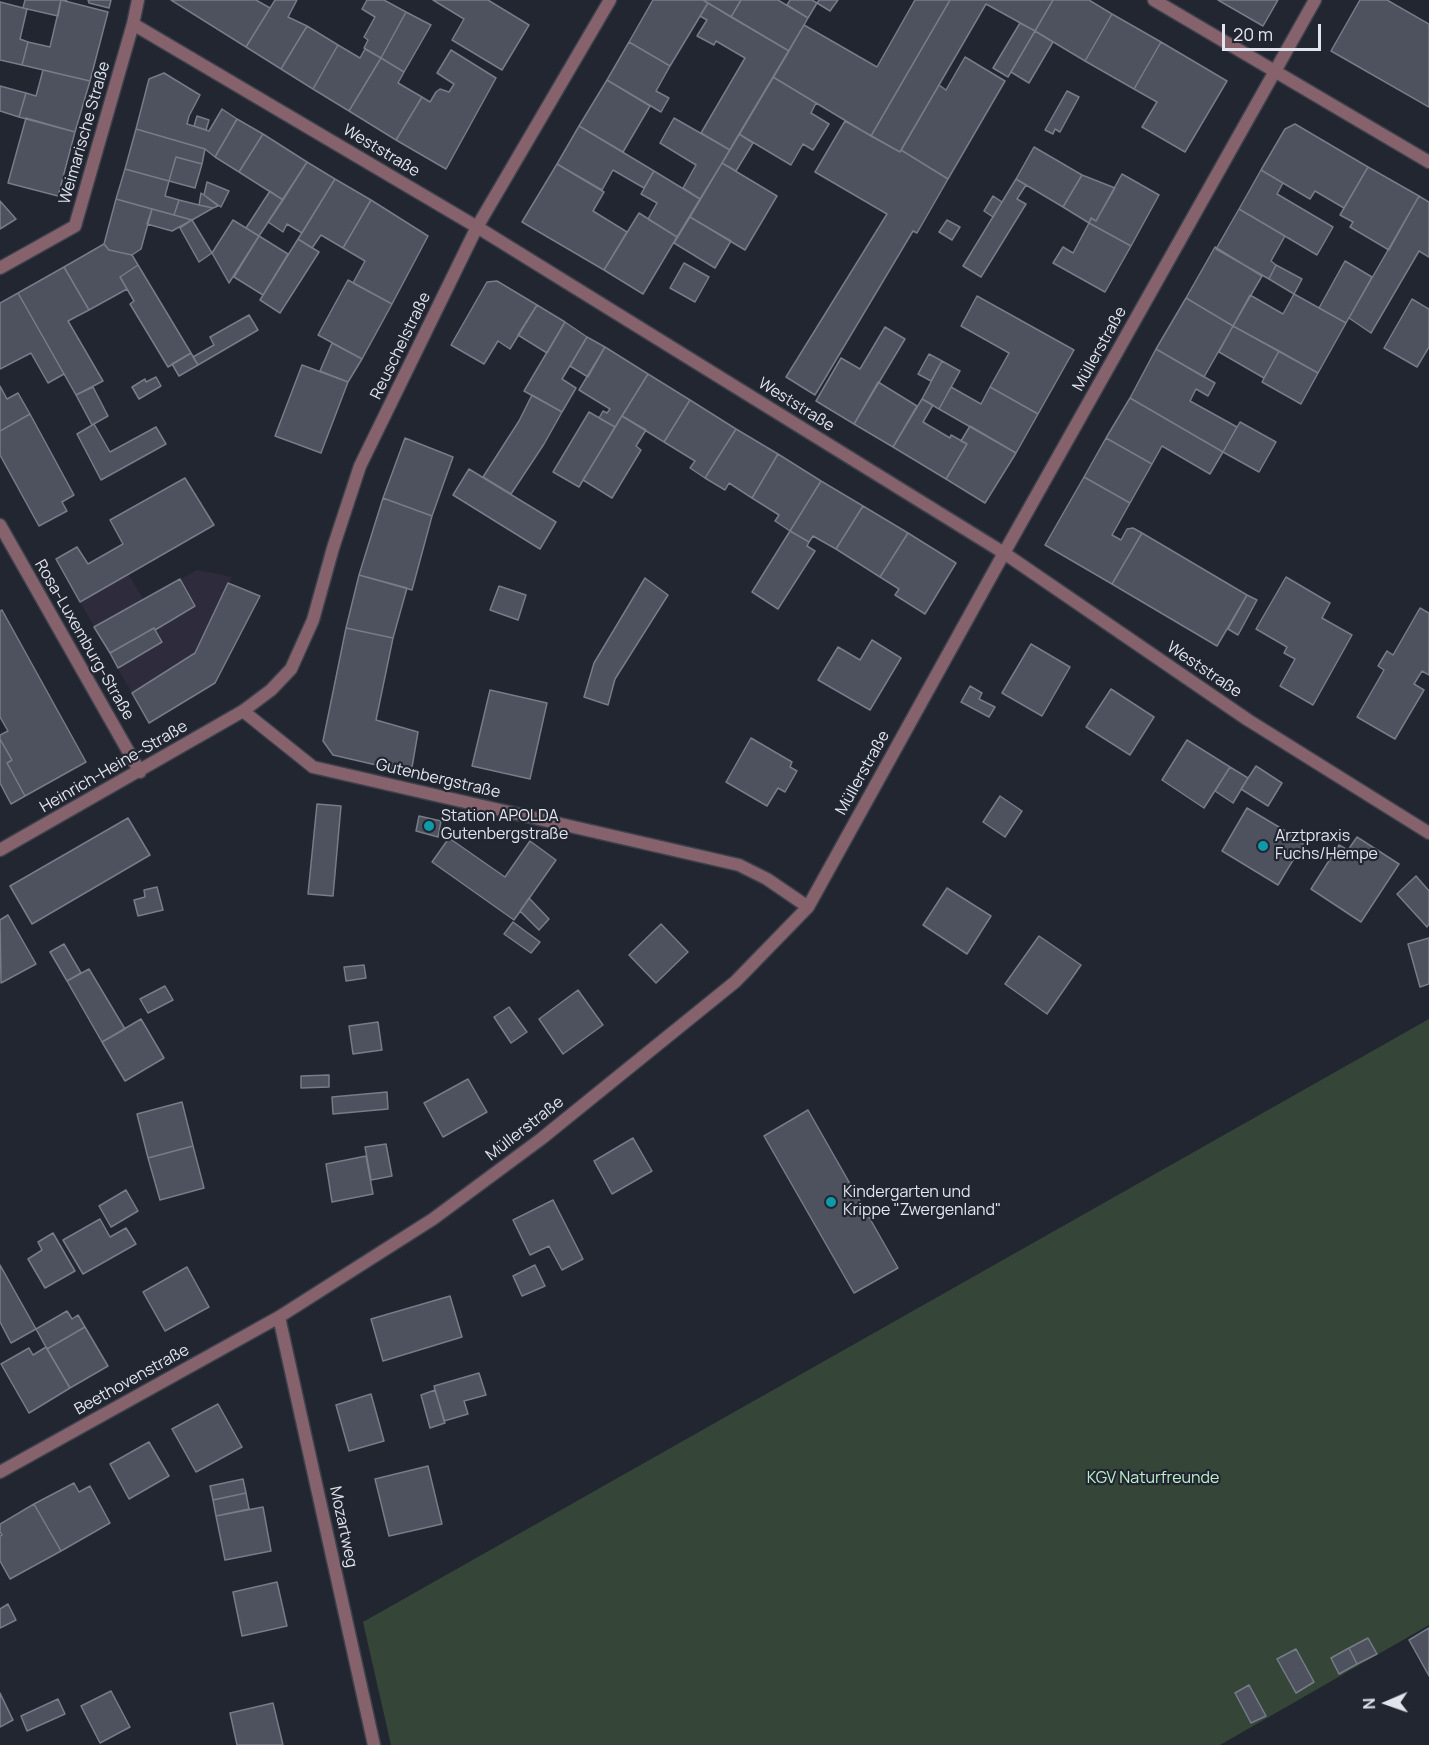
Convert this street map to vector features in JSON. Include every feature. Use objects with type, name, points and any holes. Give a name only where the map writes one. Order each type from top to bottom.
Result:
[{"type":"street","name":"Weimarische Straße","points":[[0,268],[75,226],[138,0]]},
{"type":"street","name":"Reuschelstraße","points":[[243,711],[270,690],[291,669],[313,620],[333,548],[360,466],[477,227],[610,0]]},
{"type":"street","points":[[1154,0],[1429,162]]},
{"type":"street","name":"Müllerstraße","points":[[279,1317],[433,1219],[541,1139],[735,982],[808,907],[1315,0]]},
{"type":"street","name":"Weststraße","points":[[133,24],[477,227],[1004,553],[1248,720],[1429,833]]},
{"type":"street","name":"Rosa-Luxemburg-Straße","points":[[0,525],[140,772]]},
{"type":"street","name":"Heinrich-Heine-Straße","points":[[0,850],[140,772],[243,711]]},
{"type":"street","name":"Gutenbergstraße","points":[[243,711],[313,767],[739,865],[766,879],[808,907]]},
{"type":"street","name":"Beethovenstraße","points":[[0,1472],[279,1317]]},
{"type":"street","name":"Mozartweg","points":[[279,1317],[374,1745]]},
{"type":"shaded area","points":[[197,570],[232,577],[229,583],[260,596],[215,683],[149,723],[80,602],[128,574],[144,600]]},
{"type":"green space","name":"KGV Naturfreunde","points":[[1429,1019],[1429,1625],[1220,1745],[391,1745],[363,1622]]},
{"type":"building","points":[[25,0],[61,0],[58,16],[23,8]]},
{"type":"building","points":[[61,0],[108,12],[90,81],[22,65],[28,42],[50,47]]},
{"type":"building","points":[[88,0],[111,0],[109,8],[89,3]]},
{"type":"building","points":[[171,0],[256,0],[270,8],[246,47]]},
{"type":"building","points":[[275,0],[297,0],[288,17],[307,26],[281,69],[246,47]]},
{"type":"building","points":[[367,0],[384,0],[406,12],[381,58],[364,48],[368,40],[364,37],[375,17],[362,9]]},
{"type":"building","points":[[433,0],[488,0],[529,25],[502,70],[452,40],[464,19]]},
{"type":"building","points":[[653,0],[703,0],[708,3],[670,66],[629,42]]},
{"type":"building","points":[[703,0],[741,0],[731,17]]},
{"type":"building","points":[[741,0],[778,0],[808,18],[789,51],[731,17]]},
{"type":"building","points":[[790,0],[812,0],[817,3],[808,18],[787,5]]},
{"type":"building","points":[[819,0],[838,0],[830,11],[817,3]]},
{"type":"building","points":[[915,0],[950,0],[871,136],[773,77],[804,25],[877,67]]},
{"type":"building","points":[[950,0],[1053,0],[1035,31],[986,4],[900,152],[871,136]]},
{"type":"building","points":[[1053,0],[1089,0],[1112,14],[1085,61],[1035,31]]},
{"type":"building","points":[[1218,0],[1278,0],[1263,26]]},
{"type":"building","points":[[1360,0],[1387,0],[1429,24],[1429,107],[1331,51]]},
{"type":"building","points":[[0,2],[27,9],[20,39],[28,42],[22,65],[0,60]]},
{"type":"building","points":[[708,3],[789,51],[730,150],[701,133],[745,58],[716,41],[714,45],[697,36],[707,20],[700,16]]},
{"type":"building","points":[[406,12],[431,25],[404,72],[381,58]]},
{"type":"building","points":[[1112,14],[1161,42],[1134,89],[1085,61]]},
{"type":"building","points":[[1020,23],[1035,31],[1008,77],[993,68]]},
{"type":"building","points":[[307,26],[338,45],[313,89],[281,69]]},
{"type":"building","points":[[1035,31],[1053,42],[1029,83],[1011,72]]},
{"type":"building","points":[[629,42],[670,66],[656,91],[669,98],[661,112],[607,80]]},
{"type":"building","points":[[1161,42],[1227,81],[1185,152],[1142,127],[1157,102],[1134,89]]},
{"type":"building","points":[[338,45],[360,58],[365,49],[381,58],[349,111],[313,89]]},
{"type":"building","points":[[451,50],[496,78],[446,169],[396,140],[422,97],[430,102],[440,89],[449,92],[454,84],[437,73]]},
{"type":"building","points":[[965,57],[1005,81],[948,179],[901,150],[939,85],[946,90]]},
{"type":"building","points":[[381,58],[404,72],[398,83],[422,97],[396,140],[349,111]]},
{"type":"building","points":[[43,70],[90,81],[75,132],[19,117],[26,93],[36,96]]},
{"type":"building","points":[[164,73],[200,95],[187,124],[209,131],[222,109],[237,119],[215,157],[205,149],[136,129],[149,79]]},
{"type":"building","points":[[773,77],[816,103],[811,113],[829,124],[813,150],[803,144],[791,165],[739,134]]},
{"type":"building","points":[[607,80],[650,106],[623,152],[579,126]]},
{"type":"building","points":[[0,86],[26,93],[19,117],[0,111]]},
{"type":"building","points":[[1067,91],[1079,97],[1060,132],[1055,129],[1053,134],[1045,130]]},
{"type":"building","points":[[197,116],[209,120],[206,130],[194,126]]},
{"type":"building","points":[[26,118],[75,132],[58,196],[8,183]]},
{"type":"building","points":[[674,118],[730,150],[700,199],[683,188],[696,165],[660,143]]},
{"type":"building","points":[[237,119],[263,134],[239,172],[215,157]]},
{"type":"building","points":[[845,121],[900,152],[901,150],[948,179],[917,233],[913,231],[815,395],[786,377],[887,214],[815,172]]},
{"type":"building","points":[[1295,124],[1368,167],[1344,208],[1315,191],[1310,199],[1261,170],[1285,129]]},
{"type":"building","points":[[579,126],[654,171],[644,188],[613,170],[602,190],[557,164]]},
{"type":"building","points":[[136,129],[205,149],[202,164],[176,157],[169,181],[125,169]]},
{"type":"building","points":[[263,134],[307,162],[283,200],[239,172]]},
{"type":"building","points":[[739,134],[753,143],[736,171],[722,163]]},
{"type":"building","points":[[1034,147],[1082,175],[1063,207],[1016,179]]},
{"type":"building","points":[[176,157],[202,164],[195,188],[169,181]]},
{"type":"building","points":[[307,162],[335,179],[302,233],[287,224],[283,232],[268,222]]},
{"type":"building","points":[[722,163],[777,196],[745,250],[690,217]]},
{"type":"building","points":[[557,164],[604,192],[593,211],[627,232],[604,270],[522,222]]},
{"type":"building","points":[[1368,167],[1419,196],[1389,250],[1350,227],[1353,222],[1340,215]]},
{"type":"building","points":[[125,169],[169,181],[165,196],[179,200],[174,215],[116,199]]},
{"type":"building","points":[[1261,170],[1283,183],[1277,194],[1333,227],[1317,255],[1239,209]]},
{"type":"building","points":[[654,171],[700,199],[677,237],[648,219],[657,203],[641,194]]},
{"type":"building","points":[[1122,174],[1159,195],[1131,246],[1089,223],[1091,218],[1096,221]]},
{"type":"building","points":[[1082,175],[1115,188],[1096,221],[1091,218],[1089,223],[1063,207]]},
{"type":"building","points":[[335,179],[371,200],[343,248],[321,235],[312,248],[298,239]]},
{"type":"building","points":[[1016,179],[1026,185],[1017,199],[1026,204],[981,277],[963,266]]},
{"type":"building","points":[[207,182],[229,191],[221,207],[204,195]]},
{"type":"building","points":[[270,191],[283,200],[259,236],[246,228]]},
{"type":"building","points":[[201,193],[218,206],[213,208],[199,205]]},
{"type":"building","points":[[993,196],[1002,202],[993,217],[984,211]]},
{"type":"building","points":[[1419,196],[1429,202],[1429,257],[1419,251],[1371,333],[1349,318]]},
{"type":"building","points":[[116,199],[152,209],[141,249],[132,255],[109,250],[104,244]]},
{"type":"building","points":[[179,200],[213,208],[192,220],[174,215]]},
{"type":"building","points":[[371,200],[428,236],[392,304],[353,283],[365,261],[343,248]]},
{"type":"building","points":[[0,201],[16,219],[0,229]]},
{"type":"building","points":[[152,209],[192,220],[172,231],[147,224]]},
{"type":"building","points":[[1239,209],[1285,236],[1271,261],[1276,265],[1269,279],[1216,249]]},
{"type":"building","points":[[639,213],[677,237],[643,294],[604,270]]},
{"type":"building","points":[[690,217],[731,241],[715,268],[674,243]]},
{"type":"building","points":[[192,220],[212,253],[199,262],[180,228]]},
{"type":"building","points":[[233,220],[259,236],[229,283],[212,253]]},
{"type":"building","points":[[947,220],[960,227],[952,240],[939,232]]},
{"type":"building","points":[[1089,223],[1131,246],[1105,292],[1053,263],[1063,247],[1073,253]]},
{"type":"building","points":[[259,236],[288,254],[263,295],[234,277]]},
{"type":"building","points":[[298,239],[319,252],[280,313],[260,300]]},
{"type":"building","points":[[104,244],[109,250],[132,255],[138,265],[120,277],[127,289],[89,310],[64,267]]},
{"type":"building","points":[[1215,247],[1262,276],[1233,326],[1186,298]]},
{"type":"building","points":[[1345,261],[1372,277],[1346,323],[1319,308]]},
{"type":"building","points":[[684,263],[709,277],[695,302],[670,288]]},
{"type":"building","points":[[138,265],[191,353],[168,367],[130,304],[134,301],[120,277]]},
{"type":"building","points":[[1276,265],[1302,279],[1294,294],[1269,279]]},
{"type":"building","points":[[64,267],[89,310],[68,321],[103,381],[76,395],[18,293]]},
{"type":"building","points":[[348,280],[392,304],[362,359],[318,335]]},
{"type":"building","points":[[497,281],[537,305],[510,349],[498,341],[484,364],[451,345],[487,282]]},
{"type":"building","points":[[18,293],[64,374],[48,383],[31,353],[0,369],[0,303]]},
{"type":"building","points":[[1294,294],[1346,323],[1318,373],[1233,326],[1250,295],[1283,314]]},
{"type":"building","points":[[977,296],[1074,350],[1038,414],[990,387],[1009,353],[961,326]]},
{"type":"building","points":[[1186,298],[1233,326],[1204,377],[1156,349]]},
{"type":"building","points":[[1412,299],[1429,309],[1429,347],[1417,367],[1384,348]]},
{"type":"building","points":[[537,305],[565,322],[547,353],[518,335]]},
{"type":"building","points":[[249,315],[258,330],[198,365],[193,357],[214,345],[210,337]]},
{"type":"building","points":[[565,322],[587,337],[562,379],[576,388],[562,412],[524,391]]},
{"type":"building","points":[[1233,326],[1279,351],[1264,378],[1219,352]]},
{"type":"building","points":[[885,327],[905,339],[854,424],[816,401],[841,358],[860,369]]},
{"type":"building","points":[[587,337],[605,347],[588,377],[570,366]]},
{"type":"building","points":[[332,343],[362,359],[348,382],[320,371]]},
{"type":"building","points":[[605,347],[648,374],[615,427],[599,418],[603,411],[607,413],[610,409],[579,390]]},
{"type":"building","points":[[1156,349],[1215,383],[1208,396],[1196,389],[1190,401],[1237,427],[1223,452],[1130,398]]},
{"type":"building","points":[[1279,351],[1318,373],[1301,404],[1262,382]]},
{"type":"building","points":[[191,353],[198,365],[179,376],[172,364]]},
{"type":"building","points":[[929,354],[942,361],[931,381],[918,374]]},
{"type":"building","points":[[942,361],[960,371],[939,409],[922,399]]},
{"type":"building","points":[[302,365],[348,382],[321,453],[275,436]]},
{"type":"building","points":[[648,374],[690,400],[664,442],[622,416]]},
{"type":"building","points":[[156,377],[161,386],[139,399],[132,387],[145,379],[146,382]]},
{"type":"building","points":[[878,382],[917,406],[893,447],[854,424]]},
{"type":"building","points":[[0,386],[7,399],[18,393],[30,414],[0,431]]},
{"type":"building","points":[[93,387],[108,416],[92,425],[76,395]]},
{"type":"building","points":[[951,387],[981,404],[990,387],[1038,414],[1016,453],[939,409]]},
{"type":"building","points":[[532,395],[562,412],[511,494],[483,477],[519,421]]},
{"type":"building","points":[[1130,398],[1223,452],[1210,474],[1162,446],[1152,464],[1106,438]]},
{"type":"building","points":[[922,399],[933,405],[923,422],[950,438],[951,435],[967,444],[946,479],[893,447]]},
{"type":"building","points":[[690,400],[736,429],[705,478],[690,468],[695,461],[664,442]]},
{"type":"building","points":[[589,412],[615,427],[579,487],[553,472]]},
{"type":"building","points":[[30,414],[74,495],[62,502],[67,511],[39,526],[0,455],[0,431]]},
{"type":"building","points":[[622,416],[646,430],[636,446],[641,450],[612,498],[583,480]]},
{"type":"building","points":[[1240,422],[1276,442],[1259,472],[1223,452]]},
{"type":"building","points":[[94,424],[110,452],[156,427],[166,444],[101,480],[77,434]]},
{"type":"building","points":[[970,426],[1016,453],[985,503],[946,479],[967,444],[961,441]]},
{"type":"building","points":[[736,429],[778,454],[752,498],[729,483],[725,490],[705,478]]},
{"type":"building","points":[[405,438],[453,457],[432,516],[383,498]]},
{"type":"building","points":[[1106,438],[1152,464],[1130,503],[1084,477]]},
{"type":"building","points":[[778,454],[821,481],[790,531],[775,521],[779,515],[752,498]]},
{"type":"building","points":[[469,469],[556,522],[540,549],[453,495]]},
{"type":"building","points":[[1084,477],[1130,503],[1112,535],[1121,540],[1127,529],[1133,528],[1142,533],[1112,584],[1045,545]]},
{"type":"building","points":[[185,478],[214,525],[80,602],[56,559],[77,547],[88,564],[123,544],[110,520]]},
{"type":"building","points":[[821,481],[863,506],[836,549],[813,536],[809,542],[790,531]]},
{"type":"building","points":[[383,498],[432,516],[412,590],[359,575]]},
{"type":"building","points":[[863,506],[908,533],[880,577],[836,549]]},
{"type":"building","points":[[790,531],[809,542],[807,546],[815,551],[778,609],[752,592]]},
{"type":"building","points":[[908,533],[956,563],[925,614],[895,595],[899,589],[880,577]]},
{"type":"building","points":[[1142,533],[1247,595],[1217,646],[1112,584]]},
{"type":"building","points":[[359,575],[407,588],[393,638],[346,628]]},
{"type":"building","points":[[1286,577],[1330,603],[1322,618],[1352,635],[1313,705],[1280,686],[1295,659],[1284,653],[1287,647],[1256,629]]},
{"type":"building","points":[[645,578],[668,595],[615,679],[608,705],[584,697],[594,663]]},
{"type":"building","points":[[180,579],[195,606],[110,653],[94,627]]},
{"type":"building","points":[[228,583],[260,596],[215,683],[149,723],[132,693],[195,653]]},
{"type":"building","points":[[499,586],[526,595],[518,620],[490,610]]},
{"type":"building","points":[[1247,595],[1257,600],[1238,635],[1228,629]]},
{"type":"building","points":[[1420,608],[1429,613],[1429,675],[1422,671],[1414,684],[1424,690],[1395,739],[1357,717],[1384,670],[1378,666],[1387,651],[1393,655]]},
{"type":"building","points":[[2,610],[86,762],[25,796],[7,763],[12,760],[0,739],[0,735],[8,731],[0,717],[0,611]]},
{"type":"building","points":[[154,628],[162,642],[118,668],[110,653]]},
{"type":"building","points":[[346,628],[393,638],[376,720],[418,732],[411,773],[333,755],[323,741]]},
{"type":"building","points":[[872,640],[901,658],[870,710],[818,680],[838,647],[860,660]]},
{"type":"building","points":[[1031,644],[1070,667],[1042,716],[1002,693]]},
{"type":"building","points":[[970,686],[982,693],[979,699],[995,707],[989,717],[961,702]]},
{"type":"building","points":[[1111,689],[1154,717],[1130,755],[1086,727]]},
{"type":"building","points":[[490,690],[547,703],[530,779],[472,766]]},
{"type":"building","points":[[751,738],[792,762],[790,767],[797,771],[785,792],[778,788],[767,806],[726,782]]},
{"type":"building","points":[[0,739],[12,760],[7,763],[25,796],[11,804],[0,783]]},
{"type":"building","points":[[1187,740],[1230,767],[1204,808],[1162,780]]},
{"type":"building","points":[[1256,766],[1282,783],[1268,806],[1241,789]]},
{"type":"building","points":[[1230,767],[1248,778],[1233,803],[1215,791]]},
{"type":"building","points":[[1000,796],[1022,811],[1005,837],[983,822]]},
{"type":"building","points":[[317,804],[341,806],[333,896],[308,894]]},
{"type":"building","name":"Arztpraxis Fuchs/Hempe","points":[[1247,808],[1304,842],[1278,885],[1222,851]]},
{"type":"building","name":"Station APOLDA Gutenbergstraße","points":[[419,816],[441,821],[438,837],[416,831]]},
{"type":"building","points":[[128,818],[150,855],[32,924],[10,886]]},
{"type":"building","points":[[1357,837],[1399,864],[1361,922],[1311,889],[1339,845],[1348,850]]},
{"type":"building","points":[[449,838],[505,877],[530,841],[556,860],[514,920],[432,862]]},
{"type":"building","points":[[1416,876],[1429,891],[1429,924],[1427,927],[1397,894]]},
{"type":"building","points":[[157,887],[163,910],[138,916],[134,900],[145,897],[144,890]]},
{"type":"building","points":[[947,888],[991,916],[967,954],[923,925]]},
{"type":"building","points":[[529,898],[549,919],[539,930],[520,911]]},
{"type":"building","points":[[8,915],[36,964],[1,983],[0,920]]},
{"type":"building","points":[[513,922],[540,942],[531,953],[504,934]]},
{"type":"building","points":[[661,924],[688,952],[656,983],[629,955]]},
{"type":"building","points":[[1039,936],[1081,965],[1047,1014],[1005,984]]},
{"type":"building","points":[[1429,938],[1429,984],[1420,987],[1408,944]]},
{"type":"building","points":[[64,944],[81,973],[67,981],[50,952]]},
{"type":"building","points":[[364,965],[366,978],[346,981],[344,967]]},
{"type":"building","points":[[89,969],[125,1029],[102,1042],[67,981]]},
{"type":"building","points":[[165,986],[173,1000],[148,1013],[140,999]]},
{"type":"building","points":[[578,990],[603,1025],[563,1054],[539,1019]]},
{"type":"building","points":[[509,1007],[527,1032],[511,1043],[494,1017]]},
{"type":"building","points":[[141,1019],[164,1058],[125,1081],[102,1042]]},
{"type":"building","points":[[378,1022],[382,1050],[353,1054],[349,1026]]},
{"type":"building","points":[[329,1075],[329,1087],[301,1088],[301,1076]]},
{"type":"building","points":[[468,1079],[487,1112],[443,1137],[424,1103]]},
{"type":"building","points":[[387,1092],[388,1109],[333,1114],[332,1097]]},
{"type":"building","points":[[182,1102],[193,1146],[148,1158],[137,1114]]},
{"type":"building","name":"Kindergarten und Krippe \"Zwergenland\"","points":[[808,1110],[898,1268],[854,1293],[764,1136]]},
{"type":"building","points":[[633,1138],[652,1171],[612,1194],[594,1161]]},
{"type":"building","points":[[386,1144],[392,1176],[371,1180],[365,1147]]},
{"type":"building","points":[[193,1146],[204,1188],[160,1200],[148,1158]]},
{"type":"building","points":[[366,1156],[373,1194],[332,1202],[326,1164]]},
{"type":"building","points":[[126,1190],[138,1211],[111,1227],[99,1206]]},
{"type":"building","points":[[553,1200],[583,1259],[562,1270],[549,1246],[530,1255],[513,1220]]},
{"type":"building","points":[[100,1219],[110,1237],[126,1228],[136,1244],[83,1274],[63,1240]]},
{"type":"building","points":[[53,1233],[75,1271],[45,1288],[28,1259],[42,1250],[38,1242]]},
{"type":"building","points":[[0,1265],[36,1329],[11,1343],[0,1322]]},
{"type":"building","points":[[535,1265],[545,1286],[522,1296],[513,1276]]},
{"type":"building","points":[[187,1267],[209,1307],[165,1331],[143,1292]]},
{"type":"building","points":[[450,1296],[462,1337],[383,1361],[371,1319]]},
{"type":"building","points":[[67,1311],[72,1319],[78,1315],[85,1327],[47,1349],[36,1329]]},
{"type":"building","points":[[85,1327],[108,1366],[70,1388],[47,1349]]},
{"type":"building","points":[[46,1347],[70,1388],[29,1413],[1,1364],[29,1348],[33,1355]]},
{"type":"building","points":[[479,1373],[486,1395],[464,1401],[468,1414],[444,1421],[434,1386]]},
{"type":"building","points":[[435,1390],[445,1423],[430,1428],[421,1395]]},
{"type":"building","points":[[371,1394],[384,1441],[349,1451],[336,1405]]},
{"type":"building","points":[[218,1404],[242,1447],[196,1472],[172,1429]]},
{"type":"building","points":[[149,1442],[169,1476],[129,1499],[110,1464]]},
{"type":"building","points":[[428,1466],[442,1524],[389,1536],[375,1479]]},
{"type":"building","points":[[243,1479],[246,1493],[213,1500],[210,1486]]},
{"type":"building","points":[[74,1483],[79,1492],[90,1486],[110,1523],[61,1551],[34,1504]]},
{"type":"building","points":[[246,1493],[249,1509],[216,1516],[213,1500]]},
{"type":"building","points":[[34,1504],[61,1551],[10,1579],[0,1561],[0,1536],[2,1535],[0,1524]]},
{"type":"building","points":[[263,1507],[271,1551],[225,1560],[216,1516]]},
{"type":"building","points":[[277,1582],[287,1626],[242,1636],[233,1592]]},
{"type":"building","points":[[8,1604],[16,1620],[0,1628],[0,1609]]},
{"type":"building","points":[[1429,1628],[1429,1676],[1409,1640]]},
{"type":"building","points":[[1368,1638],[1377,1654],[1357,1664],[1349,1648]]},
{"type":"building","points":[[1349,1648],[1357,1664],[1339,1674],[1331,1658]]},
{"type":"building","points":[[1296,1649],[1314,1682],[1296,1693],[1277,1659]]},
{"type":"building","points":[[1249,1685],[1266,1716],[1251,1723],[1235,1693]]},
{"type":"building","points":[[111,1691],[130,1727],[100,1743],[81,1706]]},
{"type":"building","points":[[0,1693],[13,1720],[0,1727]]},
{"type":"building","points":[[58,1699],[65,1714],[27,1731],[21,1716]]},
{"type":"building","points":[[273,1703],[283,1745],[237,1745],[230,1713]]},
{"type":"place","name":"Station APOLDA Gutenbergstraße","points":[[429,826]]},
{"type":"place","name":"Arztpraxis Fuchs/Hempe","points":[[1263,846]]},
{"type":"place","name":"Kindergarten und Krippe \"Zwergenland\"","points":[[831,1202]]}]
